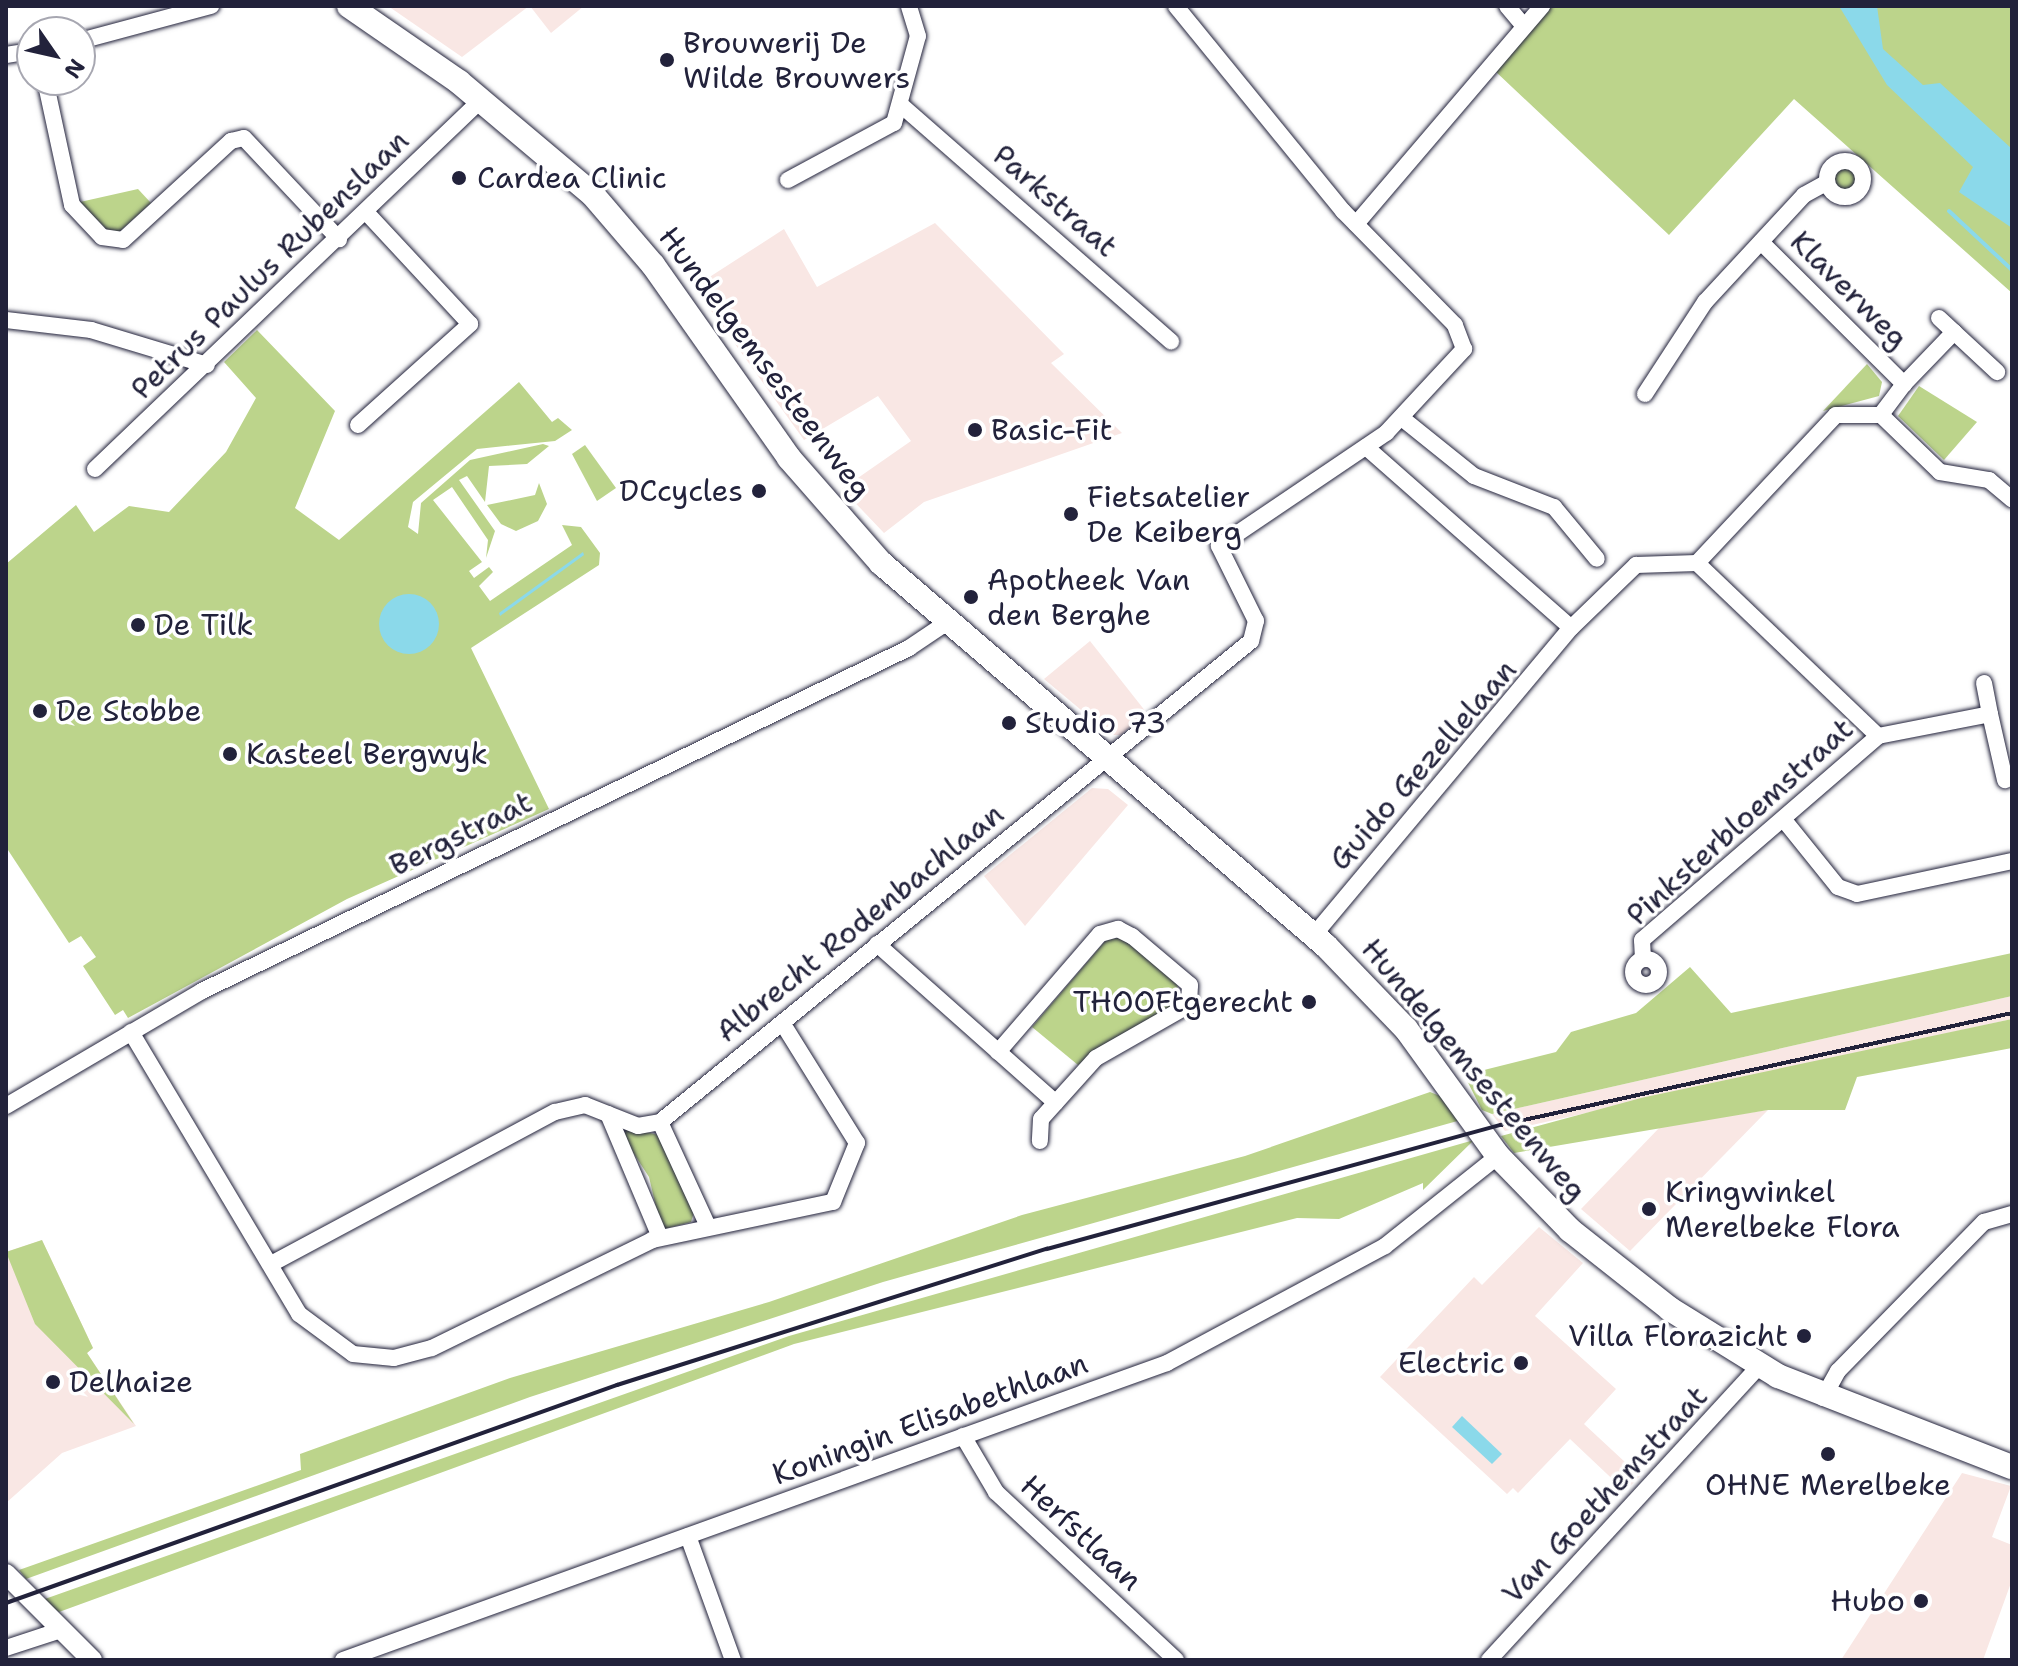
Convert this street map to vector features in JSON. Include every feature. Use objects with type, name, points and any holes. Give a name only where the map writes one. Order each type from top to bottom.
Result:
[{"type":"main road","name":"Hundelgemsesteenweg","points":[[349,6],[481,100],[619,222],[803,475],[946,623],[1314,935],[1419,1045],[1498,1156],[1570,1230],[1759,1366],[1823,1398],[2012,1467]]},
{"type":"street","points":[[96,37],[211,6]]},
{"type":"street","points":[[788,180],[886,131],[901,105],[918,36],[909,6]]},
{"type":"street","points":[[1176,6],[1356,224],[1542,6]]},
{"type":"street","points":[[1507,6],[1524,26]]},
{"type":"street","points":[[48,96],[72,205],[102,237],[123,240],[231,141],[244,138],[339,239]]},
{"type":"street","name":"Petrus Paulus Rubenslaan","points":[[95,469],[367,213],[481,100]]},
{"type":"street","name":"Parkstraat","points":[[901,105],[1171,341]]},
{"type":"street","name":"Klaverweg","points":[[1645,394],[1705,302],[1761,242],[1827,182]]},
{"type":"street","points":[[358,425],[470,324],[367,213]]},
{"type":"street","name":"Albrecht Rodenbachlaan","points":[[654,1125],[783,1024],[1251,641],[1256,621],[1220,558],[1228,535],[1366,447],[1403,419],[1464,343],[1356,224]]},
{"type":"street","name":"Klaverweg","points":[[1761,242],[1904,384],[1881,415]]},
{"type":"street","points":[[1939,318],[1997,372]]},
{"type":"street","points":[[6,320],[91,330],[207,365]]},
{"type":"street","points":[[1904,384],[1954,332]]},
{"type":"street","points":[[1697,563],[1828,421],[1881,415],[1940,472],[1989,480],[2012,499]]},
{"type":"street","points":[[1403,419],[1474,476],[1554,507],[1597,559]]},
{"type":"street","points":[[1366,447],[1571,628]]},
{"type":"street","name":"Guido Gezellelaan","points":[[1314,935],[1571,628],[1636,565],[1697,563]]},
{"type":"street","name":"Pinksterbloemstraat","points":[[1643,959],[1642,940],[1878,736],[1697,563]]},
{"type":"street","name":"Bergstraat","points":[[6,1106],[260,960],[909,648],[946,623]]},
{"type":"street","points":[[1984,683],[2005,780]]},
{"type":"street","points":[[1878,736],[1990,714]]},
{"type":"street","points":[[1784,820],[1838,887],[1857,894],[2012,861]]},
{"type":"street","points":[[998,1052],[1100,934],[1118,929],[1132,936],[1190,985],[1189,1005],[1096,1058],[1041,1119],[1040,1141]]},
{"type":"street","points":[[877,944],[1056,1103]]},
{"type":"street","points":[[131,1032],[315,1331],[353,1354],[394,1358],[432,1348],[660,1237],[707,1224],[833,1202],[857,1155],[855,1134],[783,1024]]},
{"type":"street","points":[[271,1264],[555,1112],[585,1105],[654,1125],[707,1224]]},
{"type":"street","points":[[608,1114],[660,1237]]},
{"type":"street","name":"Koningin Elisabethlaan","points":[[343,1660],[1167,1363],[1353,1265],[1428,1214],[1498,1156]]},
{"type":"street","points":[[1823,1398],[1838,1371],[1984,1222],[2012,1214]]},
{"type":"street","name":"Van Goethemstraat","points":[[1489,1660],[1759,1366]]},
{"type":"street","name":"Herfstlaan","points":[[963,1436],[996,1492],[1176,1660]]},
{"type":"street","points":[[688,1536],[733,1660]]},
{"type":"street","points":[[6,1574],[58,1631],[92,1660]]},
{"type":"street","points":[[6,1648],[58,1631]]},
{"type":"shaded area","points":[[388,6],[529,6],[462,57]]},
{"type":"shaded area","points":[[530,6],[584,6],[551,33]]},
{"type":"shaded area","points":[[935,223],[1064,354],[1051,363],[1122,433],[924,502],[884,533],[842,489],[911,441],[878,396],[804,440],[694,287],[784,229],[817,287]]},
{"type":"shaded area","points":[[1090,641],[1146,712],[1121,735],[1111,735],[1044,679]]},
{"type":"shaded area","points":[[1092,788],[1108,789],[1128,805],[1025,926],[984,876]]},
{"type":"shaded area","points":[[2012,996],[2012,1019],[1505,1131],[1492,1114]]},
{"type":"shaded area","points":[[1768,1110],[1630,1251],[1581,1209],[1661,1126]]},
{"type":"shaded area","points":[[1539,1227],[1583,1263],[1535,1316],[1616,1389],[1584,1424],[1640,1476],[1625,1491],[1570,1439],[1518,1493],[1513,1488],[1507,1494],[1380,1377],[1474,1277],[1482,1285]]},
{"type":"shaded area","points":[[42,1240],[93,1348],[87,1353],[136,1426],[62,1453],[6,1503],[6,1252]]},
{"type":"shaded area","points":[[1962,1473],[2011,1486],[1992,1537],[2012,1545],[2012,1580],[1983,1660],[1841,1660]]},
{"type":"green space","points":[[1551,6],[2012,6],[2012,293],[1794,99],[1669,235],[1495,71]]},
{"type":"green space","points":[[1845,167],[1854,170],[1857,179],[1854,188],[1845,191],[1836,188],[1833,179],[1836,170]]},
{"type":"green space","points":[[138,189],[151,203],[119,232],[107,230],[80,202]]},
{"type":"green space","points":[[257,330],[335,411],[295,508],[339,540],[519,382],[552,422],[558,418],[572,430],[555,441],[477,449],[413,502],[408,527],[418,534],[421,503],[470,460],[543,444],[549,446],[527,464],[489,466],[485,502],[467,476],[459,480],[495,531],[486,558],[488,540],[452,487],[433,500],[482,562],[469,571],[474,578],[489,567],[493,572],[479,586],[490,601],[572,545],[562,525],[581,527],[600,553],[599,565],[471,648],[549,809],[347,899],[128,1018],[123,1010],[115,1015],[83,966],[96,957],[81,936],[69,943],[6,847],[6,564],[76,505],[94,532],[129,506],[169,512],[226,452],[256,398],[224,362]]},
{"type":"green space","points":[[1867,364],[1882,382],[1879,396],[1823,411]]},
{"type":"green space","points":[[1919,386],[1977,422],[1944,460],[1898,416]]},
{"type":"green space","points":[[585,445],[616,488],[597,501],[572,454]]},
{"type":"green space","points":[[539,483],[547,504],[538,521],[516,531],[501,524],[487,505],[535,495]]},
{"type":"green space","points":[[1124,937],[1177,981],[1179,1001],[1078,1065],[1032,1027],[1106,940]]},
{"type":"green space","points":[[2012,953],[2012,996],[1492,1114],[1482,1110],[1464,1075],[1556,1052],[1571,1032],[1636,1013],[1690,967],[1731,1013]]},
{"type":"green space","points":[[2012,1019],[2012,1048],[1857,1077],[1845,1110],[1768,1110],[1514,1153],[1501,1136],[1641,1098]]},
{"type":"green space","points":[[1430,1092],[1445,1098],[1461,1120],[883,1282],[530,1397],[26,1579],[19,1570],[301,1470],[300,1454],[510,1378],[769,1302],[1022,1215],[1245,1156]]},
{"type":"green space","points":[[627,1127],[658,1135],[695,1209],[691,1222],[664,1229],[660,1224],[649,1177],[623,1137]]},
{"type":"green space","points":[[1474,1140],[1423,1190],[1423,1183],[1339,1219],[1297,1218],[794,1344],[59,1612],[42,1600],[789,1336]]},
{"type":"green space","points":[[42,1240],[93,1348],[87,1353],[134,1424],[35,1324],[6,1252]]},
{"type":"water","points":[[1839,6],[1877,6],[1883,49],[1923,85],[1940,83],[2012,149],[2012,228],[1959,192],[1973,167],[1887,85]]},
{"type":"water","points":[[583,552],[584,555],[500,616],[499,613]]},
{"type":"water","points":[[409,594],[421,596],[430,603],[437,612],[437,636],[430,645],[421,652],[409,654],[397,652],[388,645],[381,636],[379,624],[381,612],[388,603],[397,596]]},
{"type":"water","points":[[1462,1416],[1502,1454],[1492,1464],[1452,1427]]},
{"type":"waterway","points":[[1949,211],[2012,270]]},
{"type":"railway","points":[[6,1603],[617,1385],[1047,1249],[1501,1125],[2012,1013]]},
{"type":"place","name":"Brouwerij De Wilde Brouwers","points":[[667,60]]},
{"type":"place","name":"Cardea Clinic","points":[[459,178]]},
{"type":"place","name":"Basic-Fit","points":[[975,430]]},
{"type":"place","name":"DCcycles","points":[[759,491]]},
{"type":"place","name":"Fietsatelier De Keiberg","points":[[1071,514]]},
{"type":"place","name":"Apotheek Van den Berghe","points":[[971,597]]},
{"type":"place","name":"De Tilk","points":[[138,625]]},
{"type":"place","name":"De Stobbe","points":[[40,711]]},
{"type":"place","name":"Studio 73","points":[[1009,723]]},
{"type":"place","name":"Kasteel Bergwyk","points":[[230,754]]},
{"type":"place","name":"THOOFtgerecht","points":[[1309,1002]]},
{"type":"place","name":"Kringwinkel Merelbeke Flora","points":[[1649,1209]]},
{"type":"place","name":"Villa Florazicht","points":[[1804,1336]]},
{"type":"place","name":"Electric","points":[[1521,1363]]},
{"type":"place","name":"Delhaize","points":[[53,1382]]},
{"type":"place","name":"OHNE Merelbeke","points":[[1828,1454]]},
{"type":"place","name":"Hubo","points":[[1921,1601]]}]
